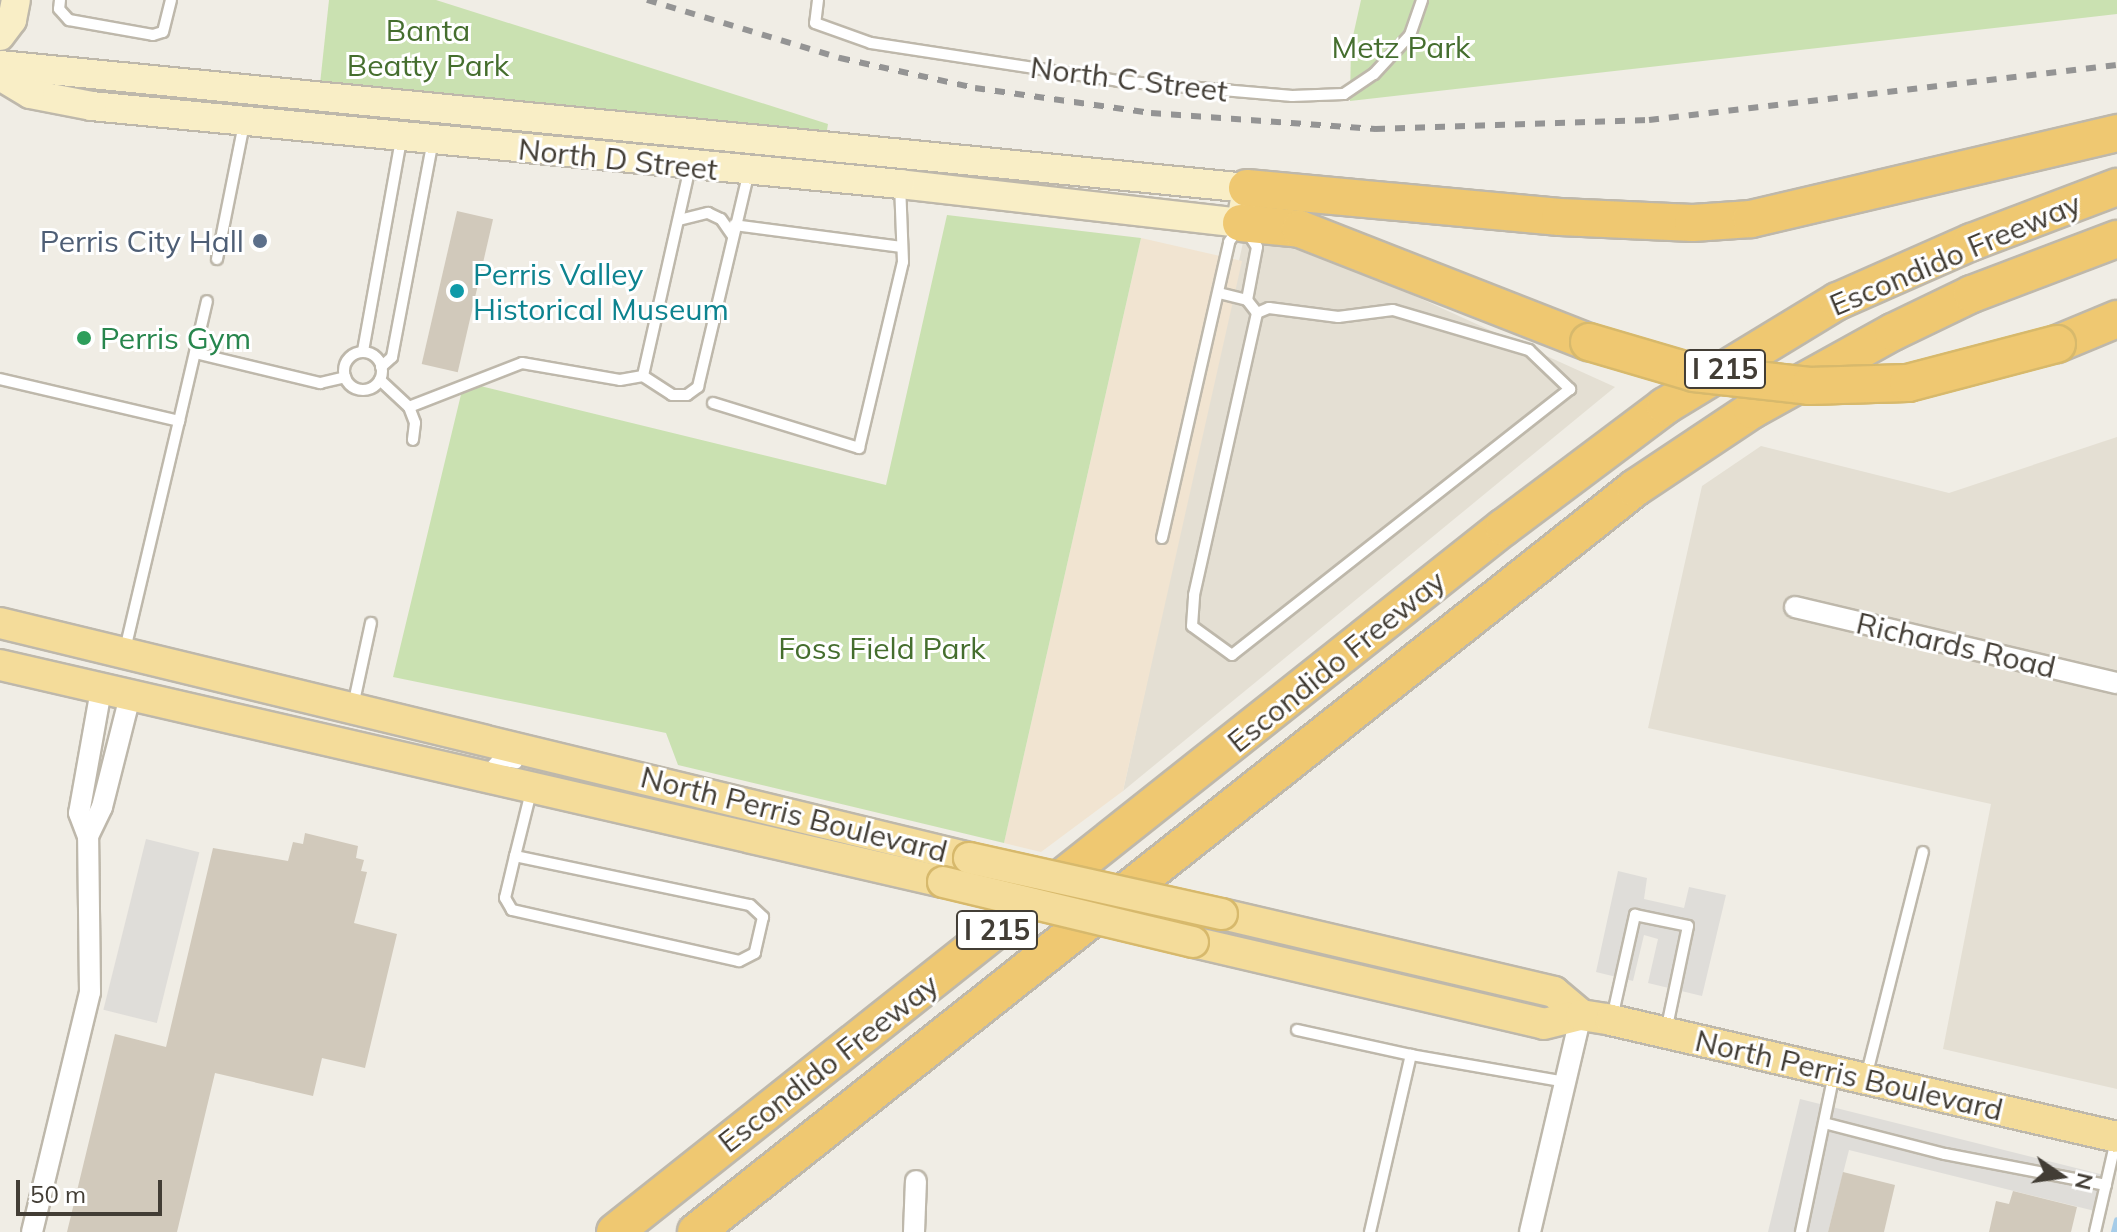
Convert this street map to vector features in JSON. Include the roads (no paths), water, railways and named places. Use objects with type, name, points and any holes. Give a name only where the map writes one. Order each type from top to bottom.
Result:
[{"type":"highway","points":[[1247,188],[1560,217],[1693,223],[1751,219],[2117,133]]},
{"type":"highway","name":"Escondido Freeway","points":[[615,1232],[1504,527],[1665,406],[1838,301],[1985,236],[2117,187]]},
{"type":"highway","points":[[1241,223],[1300,229],[1589,342],[1694,373],[1809,386],[1908,383],[2057,344],[2117,319]]},
{"type":"highway","name":"Escondido Freeway","points":[[696,1232],[1635,488],[1752,410],[1893,332],[1972,294],[2117,239]]},
{"type":"main road","points":[[0,36],[12,20],[16,0]]},
{"type":"main road","name":"North D Street","points":[[0,65],[171,86],[422,106],[1247,188]]},
{"type":"main road","name":"North D Street","points":[[0,76],[30,94],[77,103],[402,138],[900,184],[1241,223]]},
{"type":"main road","points":[[402,138],[422,106]]},
{"type":"main road","points":[[422,106],[433,141]]},
{"type":"main road","points":[[900,155],[900,184]]},
{"type":"main road","points":[[1241,223],[1247,188]]},
{"type":"main road","name":"North Perris Boulevard","points":[[0,623],[635,774],[969,858],[1554,992],[1581,1015]]},
{"type":"main road","name":"North Perris Boulevard","points":[[0,665],[485,776],[535,777],[943,882],[1544,1024],[1581,1015],[1611,1020],[2117,1137]]},
{"type":"street","name":"Richards Road","points":[[1795,607],[2117,683]]},
{"type":"street","points":[[32,1232],[90,992],[88,836],[79,813],[115,693]]},
{"type":"street","points":[[88,836],[102,807],[115,693]]},
{"type":"street","points":[[1530,1232],[1581,1015]]},
{"type":"street","points":[[914,1232],[916,1181]]},
{"type":"lane","points":[[60,0],[59,9],[69,20],[153,35],[163,32],[171,0]]},
{"type":"lane","name":"North C Street","points":[[818,0],[815,23],[871,43],[1118,81],[1292,96],[1344,94],[1374,74],[1410,35],[1422,0]]},
{"type":"lane","points":[[217,259],[244,122]]},
{"type":"lane","points":[[363,351],[402,138]]},
{"type":"lane","points":[[381,367],[392,357],[433,141]]},
{"type":"lane","points":[[643,376],[691,165]]},
{"type":"lane","points":[[409,407],[522,363],[620,380],[643,376],[672,395],[687,395],[698,387],[749,172]]},
{"type":"lane","points":[[713,403],[859,448],[903,262],[900,184]]},
{"type":"lane","points":[[679,220],[708,213],[733,230],[901,247]]},
{"type":"lane","points":[[1162,538],[1229,242],[1241,223],[1257,247],[1247,300]]},
{"type":"lane","points":[[1219,293],[1247,300],[1257,313]]},
{"type":"lane","points":[[124,652],[207,301]]},
{"type":"lane","points":[[1269,308],[1338,317],[1393,310],[1529,350],[1570,389],[1232,655],[1192,626],[1194,595],[1257,313],[1269,308]]},
{"type":"lane","points":[[345,377],[347,359],[363,351],[375,356],[381,367],[380,380]]},
{"type":"lane","points":[[195,353],[320,383],[345,377]]},
{"type":"lane","points":[[345,377],[358,389],[380,380]]},
{"type":"lane","points":[[0,379],[179,421]]},
{"type":"lane","points":[[380,380],[409,407],[415,423],[413,440]]},
{"type":"lane","points":[[353,706],[371,623]]},
{"type":"lane","points":[[594,782],[635,774]]},
{"type":"lane","points":[[515,856],[750,905],[763,917],[755,953],[739,961],[512,910],[505,898],[515,856],[535,777]]},
{"type":"lane","points":[[1865,1079],[1923,852]]},
{"type":"lane","points":[[1611,1020],[1638,914],[1689,928],[1665,1033]]},
{"type":"lane","points":[[1297,1030],[1411,1055],[1565,1082]]},
{"type":"lane","points":[[1370,1232],[1411,1055]]},
{"type":"lane","points":[[1801,1232],[1835,1072]]},
{"type":"lane","points":[[1824,1123],[2106,1185]]},
{"type":"lane","points":[[2095,1232],[2117,1137]]},
{"type":"waterway","points":[[2114,1232],[2117,1220]]},
{"type":"railway","points":[[647,0],[840,58],[975,88],[1151,113],[1375,129],[1649,120],[2117,65]]},
{"type":"place","name":"Perris City Hall","points":[[260,241]]},
{"type":"place","name":"Perris Valley Historical Museum","points":[[457,291]]},
{"type":"place","name":"Perris Gym","points":[[84,338]]},
{"type":"park label","name":"Banta Beatty Park","points":[[428,47]]},
{"type":"park label","name":"Metz Park","points":[[1401,47]]},
{"type":"park label","name":"Foss Field Park","points":[[882,648]]}]
